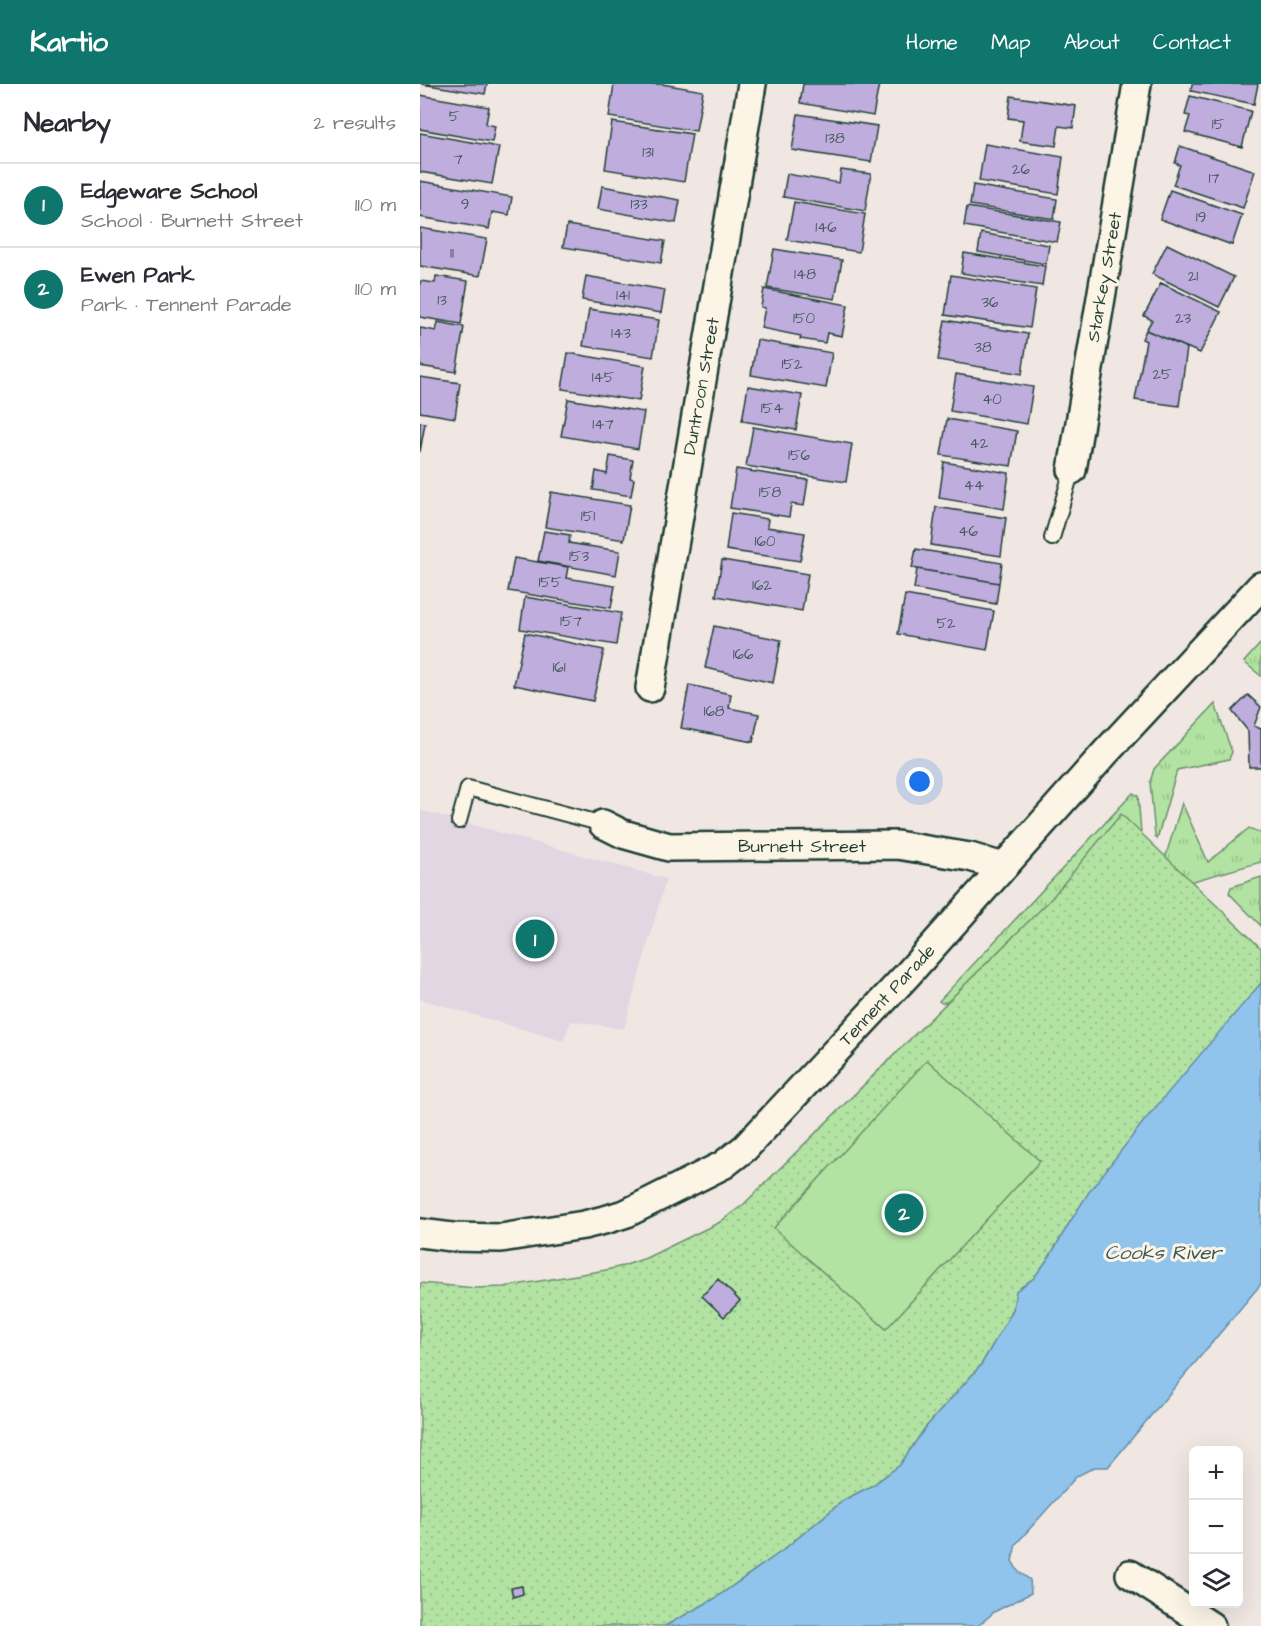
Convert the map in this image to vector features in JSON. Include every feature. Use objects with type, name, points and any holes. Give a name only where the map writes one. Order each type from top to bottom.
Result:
[{"type":"street","name":"Duntroon Street","points":[[650,688],[752,84]]},
{"type":"street","name":"Starkey Street","points":[[1072,470],[1137,84]]},
{"type":"street","name":"Tennent Parade","points":[[420,1233],[452,1238],[501,1238],[595,1223],[627,1213],[723,1165],[754,1140],[908,974],[1106,752],[1261,586]]},
{"type":"street","name":"Burnett Street","points":[[603,824],[623,834],[669,847],[897,845],[970,856],[1003,867]]},
{"type":"street","points":[[1130,1574],[1211,1626]]},
{"type":"lane","points":[[1052,538],[1072,470]]},
{"type":"lane","points":[[459,821],[468,788],[603,824]]},
{"type":"shaded area","points":[[420,810],[666,879],[624,1029],[571,1021],[563,1041],[420,999]]},
{"type":"green space","points":[[1261,643],[1261,676],[1244,662]]},
{"type":"green space","points":[[1215,704],[1232,752],[1229,759],[1177,770],[1157,839],[1150,782],[1154,769]]},
{"type":"green space","points":[[1133,793],[1138,796],[1143,857],[1048,977],[942,1003],[939,1001]]},
{"type":"green space","points":[[1182,803],[1208,862],[1249,828],[1261,833],[1261,862],[1179,885],[1163,865]]},
{"type":"green space","points":[[1121,814],[1261,948],[1261,983],[1070,1222],[1034,1278],[1016,1291],[1013,1310],[981,1365],[925,1428],[900,1465],[873,1485],[844,1500],[782,1551],[714,1599],[665,1626],[420,1626],[420,1283],[476,1288],[504,1287],[606,1270],[646,1258],[720,1222],[744,1204],[1050,900]]},
{"type":"green space","points":[[1261,877],[1261,926],[1229,893],[1231,887]]},
{"type":"green space","points":[[927,1060],[1040,1161],[886,1329],[774,1228]]},
{"type":"water","name":"Cooks River","points":[[1261,983],[1261,1284],[1108,1467],[1095,1467],[1077,1476],[1016,1544],[1012,1561],[1018,1571],[1030,1580],[1031,1593],[994,1612],[978,1626],[665,1626],[714,1599],[782,1551],[844,1500],[873,1485],[900,1465],[925,1428],[981,1365],[1013,1310],[1016,1291],[1034,1278],[1089,1192],[1144,1121]]},
{"type":"building","points":[[421,84],[487,84],[485,94]]},
{"type":"building","points":[[614,84],[662,84],[703,91],[696,131],[609,117]]},
{"type":"building","points":[[803,84],[879,84],[873,116],[800,103]]},
{"type":"building","points":[[1192,84],[1258,84],[1254,104],[1191,91]]},
{"type":"building","points":[[420,95],[489,107],[486,124],[495,126],[492,142],[420,129]]},
{"type":"building","points":[[1011,96],[1076,106],[1073,128],[1059,126],[1056,146],[1020,141],[1023,120],[1008,118]]},
{"type":"building","points":[[1190,96],[1251,111],[1242,147],[1185,132],[1190,116],[1185,115]]},
{"type":"building","points":[[798,114],[877,126],[871,162],[792,150]]},
{"type":"building","points":[[612,122],[692,134],[684,182],[605,169]]},
{"type":"building","points":[[420,133],[499,147],[492,184],[420,172]]},
{"type":"building","points":[[985,144],[1063,157],[1058,194],[979,181]]},
{"type":"building","points":[[1180,146],[1255,171],[1243,208],[1173,185],[1180,165],[1175,163]]},
{"type":"building","points":[[841,170],[871,174],[865,211],[783,197],[787,174],[839,183]]},
{"type":"building","points":[[420,181],[512,197],[509,215],[492,212],[489,229],[420,217]]},
{"type":"building","points":[[973,185],[1057,199],[1054,219],[970,205]]},
{"type":"building","points":[[602,186],[680,200],[676,223],[598,209]]},
{"type":"building","points":[[1170,190],[1242,215],[1232,245],[1160,219]]},
{"type":"building","points":[[794,202],[865,214],[859,252],[787,240]]},
{"type":"building","points":[[967,207],[1061,222],[1057,242],[964,226]]},
{"type":"building","points":[[567,225],[665,241],[661,263],[563,247]]},
{"type":"building","points":[[420,228],[487,239],[480,276],[420,266]]},
{"type":"building","points":[[981,233],[1049,245],[1046,264],[978,252]]},
{"type":"building","points":[[1167,244],[1234,277],[1219,307],[1152,274]]},
{"type":"building","points":[[774,249],[842,260],[835,299],[767,288]]},
{"type":"building","points":[[964,253],[1045,266],[1042,286],[961,273]]},
{"type":"building","points":[[951,275],[1036,289],[1030,328],[945,315]]},
{"type":"building","points":[[436,276],[468,281],[461,324],[420,317],[420,281],[435,283]]},
{"type":"building","points":[[586,276],[665,290],[661,313],[582,300]]},
{"type":"building","points":[[1161,283],[1221,312],[1200,353],[1146,330],[1152,320],[1144,316]]},
{"type":"building","points":[[764,289],[848,305],[842,336],[827,333],[825,343],[800,339],[801,336],[761,328],[765,308],[761,307]]},
{"type":"building","points":[[589,309],[659,320],[653,357],[583,346]]},
{"type":"building","points":[[945,320],[1028,334],[1022,374],[938,360]]},
{"type":"building","points":[[438,322],[464,327],[456,372],[420,366],[420,328],[436,331]]},
{"type":"building","points":[[1146,330],[1187,348],[1179,406],[1135,400],[1146,341],[1142,339]]},
{"type":"building","points":[[757,340],[832,353],[826,388],[751,375]]},
{"type":"building","points":[[568,353],[645,366],[639,401],[562,389]]},
{"type":"building","points":[[956,374],[1033,387],[1027,424],[950,411]]},
{"type":"building","points":[[420,377],[460,383],[455,418],[420,412]]},
{"type":"building","points":[[748,386],[802,395],[796,430],[742,421]]},
{"type":"building","points":[[568,399],[644,412],[638,449],[561,436]]},
{"type":"building","points":[[947,419],[1017,431],[1011,466],[941,455]]},
{"type":"building","points":[[420,422],[425,423],[420,452]]},
{"type":"building","points":[[753,427],[852,444],[846,482],[746,466]]},
{"type":"building","points":[[610,456],[633,460],[630,478],[634,479],[631,496],[593,490],[596,471],[607,474]]},
{"type":"building","points":[[944,462],[1009,473],[1004,509],[939,498]]},
{"type":"building","points":[[736,469],[808,480],[804,506],[791,504],[789,517],[730,508]]},
{"type":"building","points":[[551,492],[630,505],[624,540],[545,527]]},
{"type":"building","points":[[936,507],[1006,518],[1001,556],[931,545]]},
{"type":"building","points":[[731,513],[768,519],[767,527],[805,533],[800,561],[726,550]]},
{"type":"building","points":[[544,531],[570,535],[569,543],[620,551],[616,575],[538,561]]},
{"type":"building","points":[[916,549],[1002,563],[999,583],[912,568]]},
{"type":"building","points":[[514,558],[568,567],[566,578],[615,586],[611,608],[508,591]]},
{"type":"building","points":[[722,560],[808,574],[802,611],[716,596]]},
{"type":"building","points":[[917,569],[999,583],[996,604],[914,589]]},
{"type":"building","points":[[905,595],[994,611],[987,650],[898,634]]},
{"type":"building","points":[[525,597],[621,613],[616,645],[520,629]]},
{"type":"building","points":[[714,626],[781,640],[773,683],[705,668]]},
{"type":"building","points":[[525,633],[604,650],[593,701],[514,685]]},
{"type":"building","points":[[689,685],[731,694],[729,708],[759,714],[753,742],[681,728]]},
{"type":"building","points":[[1248,695],[1261,707],[1254,726],[1261,729],[1261,767],[1249,767],[1248,731],[1232,711]]},
{"type":"building","points":[[718,1279],[740,1301],[724,1317],[702,1296]]},
{"type":"building","points":[[522,1586],[523,1594],[513,1597],[511,1588]]},
{"type":"place","name":"Edgeware School","points":[[535,939]]},
{"type":"place","name":"Ewen Park","points":[[904,1213]]}]
